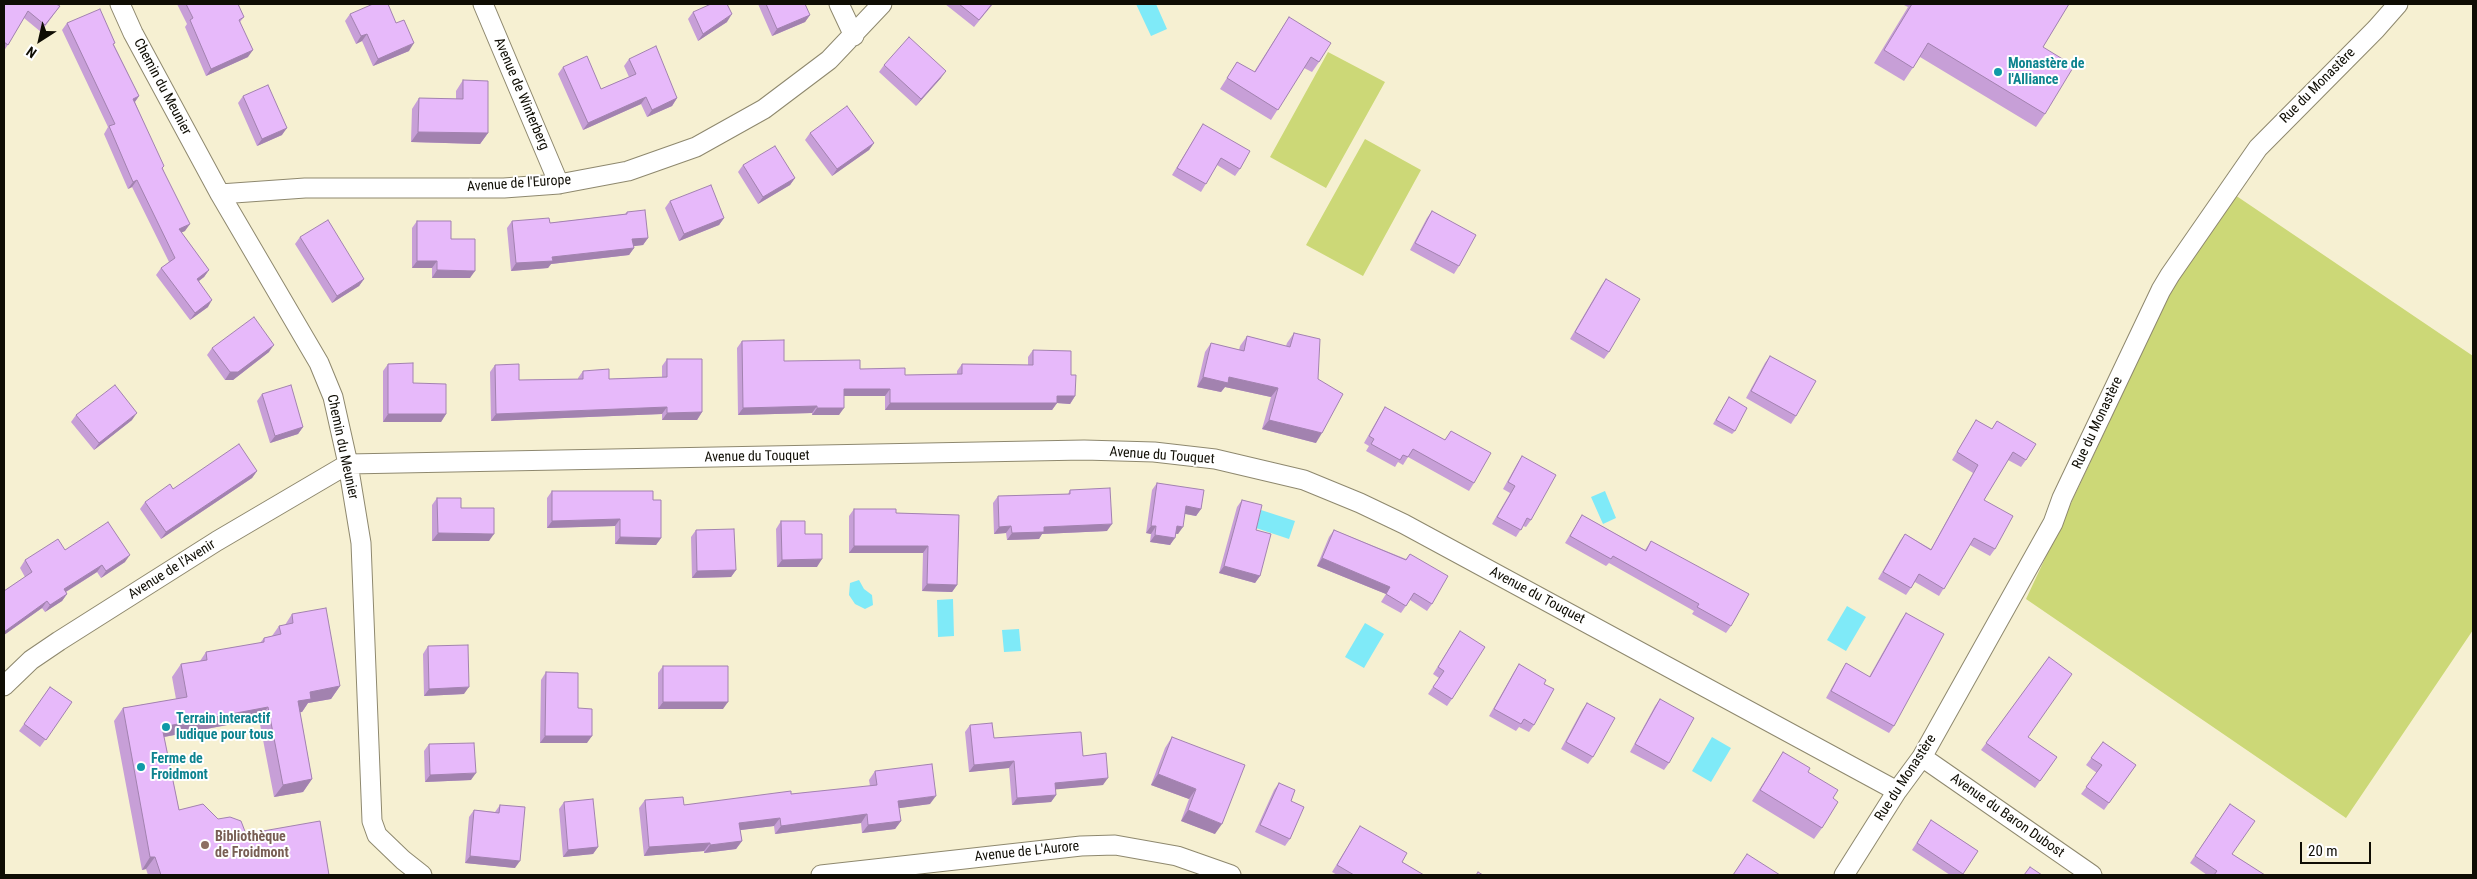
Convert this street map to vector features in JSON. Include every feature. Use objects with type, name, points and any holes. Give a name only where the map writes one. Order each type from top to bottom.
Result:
[{"type":"street","name":"Chemin du Meunier","points":[[120,4],[133,33],[220,194],[319,363],[333,397],[348,464],[361,543],[372,821],[377,835],[422,875]]},
{"type":"street","name":"Avenue de Winterberg","points":[[484,4],[560,184]]},
{"type":"street","points":[[839,4],[854,36]]},
{"type":"street","name":"Avenue de l'Europe","points":[[220,194],[305,188],[504,188],[560,184],[628,171],[696,147],[764,109],[829,60],[854,36],[882,4]]},
{"type":"street","name":"Rue du Monastère","points":[[1844,875],[1897,791],[1922,757],[2053,523],[2062,498],[2161,290],[2258,148],[2376,29],[2398,4]]},
{"type":"street","name":"Avenue du Touquet","points":[[348,464],[1084,450],[1154,452],[1215,459],[1304,480],[1404,524],[1897,791]]},
{"type":"street","name":"Avenue de l'Avenir","points":[[4,686],[31,660],[59,641],[217,541],[348,464]]},
{"type":"street","name":"Avenue du Baron Dubost","points":[[1922,757],[2092,875]]},
{"type":"street","name":"Avenue de L'Aurore","points":[[821,875],[1081,846],[1116,846],[1177,856],[1231,875]]},
{"type":"green space","points":[[1328,52],[1385,82],[1326,188],[1270,157]]},
{"type":"green space","points":[[1365,139],[1421,170],[1363,276],[1306,245]]},
{"type":"green space","points":[[2235,195],[2473,356],[2473,630],[2346,818],[2026,599],[2174,284]]},
{"type":"water","points":[[1136,4],[1156,4],[1167,29],[1151,36]]},
{"type":"water","points":[[1605,491],[1616,518],[1603,524],[1591,497]]},
{"type":"water","points":[[1261,510],[1295,521],[1289,539],[1256,528]]},
{"type":"water","points":[[859,580],[864,589],[872,595],[873,605],[865,609],[855,604],[849,595],[850,583]]},
{"type":"water","points":[[953,599],[954,636],[938,637],[937,600]]},
{"type":"water","points":[[1847,606],[1866,617],[1846,651],[1827,640]]},
{"type":"water","points":[[1365,623],[1384,634],[1364,668],[1345,657]]},
{"type":"water","points":[[1019,629],[1021,651],[1004,652],[1002,630]]},
{"type":"water","points":[[1712,737],[1731,748],[1711,782],[1692,771]]},
{"type":"building","points":[[4,4],[56,4],[60,6],[45,25],[28,11],[8,45],[4,42]]},
{"type":"building","points":[[186,4],[238,4],[244,17],[239,20],[253,50],[211,69],[190,20],[193,18]]},
{"type":"building","points":[[373,4],[388,4],[396,23],[404,20],[414,43],[378,59],[367,34],[361,36],[350,14]]},
{"type":"building","points":[[711,4],[727,4],[732,14],[703,34],[693,12]]},
{"type":"building","points":[[766,4],[805,4],[810,15],[777,29]]},
{"type":"building","points":[[959,4],[992,4],[979,20]]},
{"type":"building","name":"Monastère de l'Alliance","points":[[1912,4],[2069,4],[2043,47],[2074,66],[2045,114],[1928,43],[1913,68],[1884,50]]},
{"type":"building","points":[[100,9],[115,43],[113,44],[139,96],[133,99],[164,166],[162,168],[190,224],[179,229],[209,270],[197,279],[212,300],[195,313],[161,268],[175,258],[137,180],[133,182],[109,126],[115,124],[67,23]]},
{"type":"building","points":[[1289,17],[1331,43],[1319,62],[1311,57],[1278,110],[1227,78],[1237,62],[1255,72]]},
{"type":"building","points":[[909,37],[946,71],[921,99],[884,65]]},
{"type":"building","points":[[656,46],[677,98],[652,110],[646,97],[588,123],[563,67],[587,56],[601,89],[636,74],[629,59]]},
{"type":"building","points":[[463,80],[488,81],[488,133],[418,132],[419,98],[463,99]]},
{"type":"building","points":[[268,85],[287,128],[262,139],[243,96]]},
{"type":"building","points":[[847,106],[874,143],[837,169],[810,133]]},
{"type":"building","points":[[1203,124],[1250,151],[1240,169],[1221,158],[1206,184],[1177,168]]},
{"type":"building","points":[[775,146],[795,178],[763,197],[743,165]]},
{"type":"building","points":[[711,185],[724,218],[684,234],[670,201]]},
{"type":"building","points":[[645,210],[648,238],[632,239],[634,248],[552,257],[553,261],[516,263],[512,221],[549,218],[550,223],[627,214],[627,212]]},
{"type":"building","points":[[1432,211],[1476,235],[1459,266],[1415,243]]},
{"type":"building","points":[[328,220],[364,279],[337,296],[300,237]]},
{"type":"building","points":[[417,221],[451,221],[451,239],[475,239],[475,271],[437,270],[437,261],[417,261]]},
{"type":"building","points":[[1606,279],[1640,299],[1609,352],[1575,332]]},
{"type":"building","points":[[254,317],[274,345],[238,372],[230,372],[212,348]]},
{"type":"building","points":[[1294,333],[1320,339],[1318,379],[1343,394],[1322,433],[1269,420],[1278,388],[1229,377],[1228,383],[1203,377],[1211,343],[1244,351],[1247,336],[1290,347]]},
{"type":"building","points":[[784,340],[784,361],[860,360],[860,369],[905,368],[905,375],[962,374],[962,364],[1033,365],[1033,350],[1071,351],[1071,375],[1076,375],[1075,396],[1057,396],[1057,403],[890,403],[890,389],[844,389],[844,408],[817,408],[817,406],[743,408],[742,341]]},
{"type":"building","points":[[1770,356],[1816,381],[1796,416],[1751,391]]},
{"type":"building","points":[[667,359],[702,359],[702,412],[667,413],[667,407],[496,414],[495,365],[519,364],[519,380],[583,379],[583,371],[609,369],[609,379],[667,377]]},
{"type":"building","points":[[413,363],[413,383],[446,384],[446,414],[388,414],[388,364]]},
{"type":"building","points":[[115,385],[137,413],[99,443],[76,415]]},
{"type":"building","points":[[291,385],[303,427],[275,436],[262,394]]},
{"type":"building","points":[[1729,397],[1747,408],[1735,431],[1716,420]]},
{"type":"building","points":[[1385,407],[1445,440],[1451,431],[1491,453],[1474,483],[1413,449],[1408,457],[1403,455],[1400,460],[1371,444],[1374,439],[1369,436]]},
{"type":"building","points":[[1976,420],[1992,429],[1997,421],[2036,444],[2026,460],[2013,452],[1984,500],[2013,516],[1995,549],[1974,538],[1944,589],[1919,574],[1911,588],[1883,572],[1905,534],[1931,550],[1978,465],[1957,452]]},
{"type":"building","points":[[239,444],[257,471],[166,532],[145,502],[170,484],[173,489]]},
{"type":"building","points":[[1522,456],[1556,475],[1531,520],[1527,518],[1521,530],[1497,517],[1515,486],[1508,482]]},
{"type":"building","points":[[1157,483],[1204,490],[1201,509],[1186,506],[1183,527],[1177,526],[1175,538],[1155,535],[1156,526],[1151,526]]},
{"type":"building","points":[[1110,488],[1112,524],[1044,527],[1044,532],[1012,533],[1011,526],[999,527],[998,496],[1070,494],[1070,490]]},
{"type":"building","points":[[552,491],[653,491],[653,500],[661,500],[661,538],[620,537],[620,519],[552,521]]},
{"type":"building","points":[[437,498],[461,498],[461,508],[494,508],[494,534],[438,533]]},
{"type":"building","points":[[1242,500],[1262,505],[1256,530],[1271,534],[1260,576],[1224,566]]},
{"type":"building","points":[[854,509],[896,509],[896,513],[959,515],[957,585],[927,584],[928,546],[854,546]]},
{"type":"building","points":[[1582,515],[1646,551],[1651,541],[1749,594],[1731,626],[1697,607],[1699,604],[1613,556],[1611,559],[1570,536]]},
{"type":"building","points":[[781,521],[805,521],[805,534],[822,534],[822,559],[782,560]]},
{"type":"building","points":[[108,522],[130,555],[106,571],[102,565],[64,589],[67,594],[50,605],[47,601],[4,632],[4,591],[32,572],[25,560],[58,539],[65,550]]},
{"type":"building","points":[[734,529],[736,570],[697,571],[696,530]]},
{"type":"building","points":[[1334,530],[1406,560],[1410,554],[1448,576],[1432,604],[1414,593],[1406,606],[1386,594],[1390,587],[1322,558]]},
{"type":"building","points":[[326,608],[340,686],[310,692],[311,699],[298,701],[312,779],[283,785],[268,707],[162,727],[179,810],[203,804],[218,819],[230,817],[241,821],[246,834],[320,821],[329,875],[161,875],[155,857],[150,857],[123,708],[187,697],[181,664],[207,660],[206,652],[264,642],[264,638],[281,634],[279,626],[293,623],[292,614]]},
{"type":"building","points":[[1906,613],[1944,634],[1894,726],[1831,691],[1846,663],[1870,677]]},
{"type":"building","points":[[1460,631],[1485,647],[1452,699],[1433,687],[1444,671],[1438,667]]},
{"type":"building","points":[[468,645],[469,687],[429,689],[428,646]]},
{"type":"building","points":[[2049,657],[2072,674],[2028,737],[2057,757],[2040,781],[1986,743]]},
{"type":"building","points":[[1519,664],[1546,680],[1544,684],[1554,689],[1534,725],[1524,719],[1521,724],[1494,709]]},
{"type":"building","points":[[663,666],[728,666],[728,702],[663,702]]},
{"type":"building","points":[[546,672],[578,673],[578,708],[592,709],[592,736],[545,736]]},
{"type":"building","points":[[50,687],[72,702],[46,740],[24,724]]},
{"type":"building","points":[[1660,699],[1694,718],[1669,763],[1635,744]]},
{"type":"building","points":[[1587,703],[1615,718],[1593,757],[1566,742]]},
{"type":"building","points":[[992,723],[994,738],[1081,732],[1083,756],[1106,753],[1108,778],[1055,783],[1056,795],[1017,798],[1014,761],[974,765],[970,725]]},
{"type":"building","points":[[1172,737],[1245,765],[1222,824],[1188,810],[1196,789],[1158,774]]},
{"type":"building","points":[[2103,742],[2136,765],[2109,803],[2086,787],[2102,765],[2091,758]]},
{"type":"building","points":[[474,743],[476,773],[430,775],[429,744]]},
{"type":"building","points":[[1783,752],[1810,768],[1808,772],[1838,790],[1833,798],[1838,802],[1822,828],[1760,790]]},
{"type":"building","points":[[932,764],[936,796],[898,801],[901,821],[868,825],[867,814],[781,826],[780,818],[739,823],[742,841],[710,845],[710,843],[649,847],[645,800],[683,797],[684,805],[791,791],[791,794],[877,785],[875,771]]},
{"type":"building","points":[[1279,783],[1295,790],[1291,801],[1304,807],[1290,839],[1260,825]]},
{"type":"building","points":[[593,799],[598,847],[568,850],[564,802]]},
{"type":"building","points":[[2230,804],[2255,821],[2232,854],[2265,875],[2214,875],[2217,871],[2195,856]]},
{"type":"building","points":[[500,805],[525,807],[520,861],[470,856],[474,810],[499,813]]},
{"type":"building","points":[[1931,820],[1978,851],[1963,874],[1917,843]]},
{"type":"building","points":[[1360,826],[1407,853],[1402,862],[1424,875],[1354,875],[1337,865]]},
{"type":"building","points":[[1747,854],[1780,875],[1733,875]]},
{"type":"building","points":[[2030,867],[2042,875],[2024,875]]},
{"type":"place","name":"Monastère de l'Alliance","points":[[1998,72]]},
{"type":"place","name":"Terrain interactif ludique pour tous","points":[[166,727]]},
{"type":"place","name":"Ferme de Froidmont","points":[[141,767]]},
{"type":"place","name":"Bibliothèque de Froidmont","points":[[205,845]]}]
